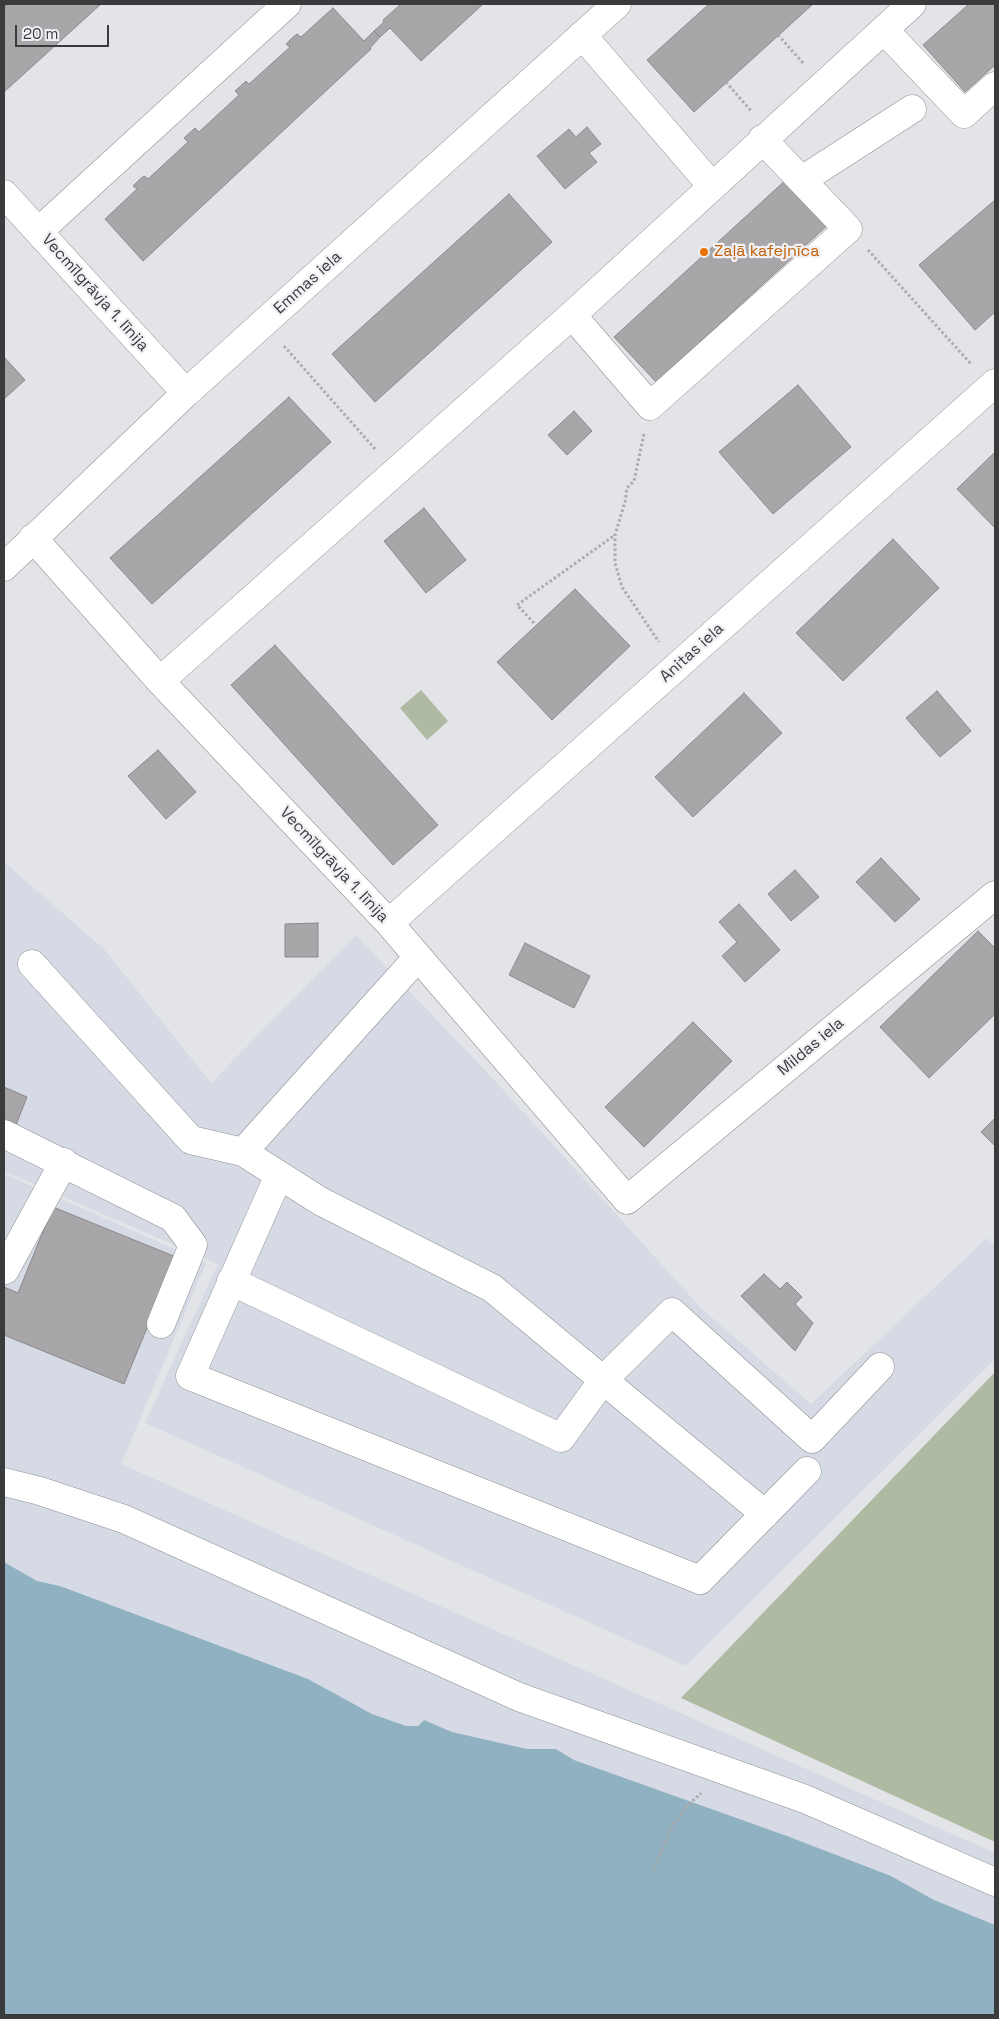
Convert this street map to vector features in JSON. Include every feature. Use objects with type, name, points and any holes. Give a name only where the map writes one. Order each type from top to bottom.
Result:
[{"type":"street","points":[[39,231],[287,4]]},
{"type":"street","name":"Emmas iela","points":[[4,567],[186,393],[617,4]]},
{"type":"street","points":[[160,681],[572,315],[766,135],[912,4]]},
{"type":"street","points":[[884,30],[964,114],[995,86]]},
{"type":"street","points":[[582,35],[712,186]]},
{"type":"street","points":[[802,180],[912,108]]},
{"type":"street","points":[[572,315],[650,406],[848,229],[802,180],[766,135]]},
{"type":"street","name":"Vecmīlgrāvja 1. līnija","points":[[4,194],[186,393]]},
{"type":"street","name":"Anitas iela","points":[[389,923],[993,385]]},
{"type":"street","name":"Vecmīlgrāvja 1. līnija","points":[[33,538],[160,681],[389,923],[627,1200]]},
{"type":"street","name":"Mildas iela","points":[[627,1200],[995,895]]},
{"type":"street","points":[[243,1152],[418,957]]},
{"type":"street","points":[[32,964],[191,1140],[243,1152],[320,1201],[492,1288],[765,1514]]},
{"type":"street","points":[[4,1134],[64,1162],[173,1218],[193,1245],[161,1324]]},
{"type":"street","points":[[5,1270],[64,1162]]},
{"type":"street","points":[[279,1174],[190,1376],[700,1580],[807,1471]]},
{"type":"street","points":[[231,1281],[561,1438],[603,1380],[672,1312],[812,1439],[880,1367]]},
{"type":"street","points":[[4,1482],[40,1491],[124,1519],[519,1696],[805,1799],[995,1882]]},
{"type":"path","points":[[778,35],[823,84]]},
{"type":"path","points":[[726,82],[766,135]]},
{"type":"path","points":[[871,253],[993,385]]},
{"type":"path","points":[[264,323],[396,472]]},
{"type":"path","points":[[650,406],[634,481],[627,488],[625,502],[615,535],[615,564],[622,587],[676,667]]},
{"type":"path","points":[[534,623],[518,605],[615,535]]},
{"type":"path","points":[[654,1870],[670,1830],[688,1805],[706,1789]]},
{"type":"shaded area","points":[[4,862],[105,950],[211,1083],[356,935],[497,1083],[702,1309],[811,1404],[987,1238],[995,1246],[995,1359],[686,1666],[145,1423],[218,1264],[4,1171]]},
{"type":"shaded area","points":[[4,1174],[206,1263],[121,1464],[995,1853],[995,1925],[934,1900],[891,1876],[787,1836],[574,1760],[556,1749],[527,1749],[452,1732],[424,1720],[418,1726],[406,1726],[372,1714],[308,1679],[60,1586],[37,1581],[4,1562]]},
{"type":"green space","points":[[421,690],[448,721],[427,740],[400,708]]},
{"type":"green space","points":[[995,1372],[995,1842],[681,1698]]},
{"type":"water","points":[[4,1562],[37,1581],[60,1586],[308,1679],[372,1714],[406,1726],[418,1726],[424,1720],[452,1732],[527,1749],[556,1749],[574,1760],[787,1836],[891,1876],[934,1900],[995,1925],[995,2015],[4,2015]]},
{"type":"building","points":[[7,4],[101,4],[4,92],[4,7]]},
{"type":"building","points":[[401,4],[483,4],[421,61],[390,28],[380,37],[374,31]]},
{"type":"building","points":[[709,4],[813,4],[694,112],[647,60]]},
{"type":"building","points":[[969,4],[995,4],[995,65],[965,92],[923,45]]},
{"type":"building","points":[[333,8],[364,41],[374,31],[380,37],[371,49],[143,261],[105,219],[137,189],[133,186],[139,180],[144,176],[148,179],[188,142],[184,138],[195,128],[199,132],[239,95],[235,91],[246,81],[249,84],[290,47],[286,44],[292,38],[297,34],[301,37]]},
{"type":"building","points":[[587,127],[601,144],[589,153],[597,162],[565,189],[537,156],[569,129],[576,137]]},
{"type":"building","points":[[788,178],[830,223],[656,382],[614,337]]},
{"type":"building","points":[[509,194],[552,242],[375,402],[332,354]]},
{"type":"building","points":[[995,200],[995,312],[975,330],[919,265]]},
{"type":"building","points":[[4,357],[25,380],[4,399]]},
{"type":"building","points":[[798,385],[851,447],[773,514],[719,452]]},
{"type":"building","points":[[289,397],[331,442],[152,604],[110,558]]},
{"type":"building","points":[[574,411],[592,431],[567,455],[548,435]]},
{"type":"building","points":[[995,452],[995,528],[957,489]]},
{"type":"building","points":[[424,508],[466,560],[426,593],[384,541]]},
{"type":"building","points":[[893,539],[939,588],[843,681],[796,633]]},
{"type":"building","points":[[575,589],[630,646],[552,720],[497,662]]},
{"type":"building","points":[[275,645],[438,825],[393,865],[231,685]]},
{"type":"building","points":[[937,691],[971,731],[940,757],[906,718]]},
{"type":"building","points":[[744,693],[782,733],[693,817],[655,777]]},
{"type":"building","points":[[158,750],[196,792],[166,819],[128,776]]},
{"type":"building","points":[[881,858],[920,899],[895,922],[856,882]]},
{"type":"building","points":[[795,870],[819,897],[791,921],[768,894]]},
{"type":"building","points":[[739,904],[780,950],[745,982],[722,956],[737,942],[719,922]]},
{"type":"building","points":[[318,923],[318,957],[285,957],[285,924]]},
{"type":"building","points":[[978,931],[995,948],[995,1014],[929,1078],[880,1027]]},
{"type":"building","points":[[525,943],[590,976],[574,1008],[509,975]]},
{"type":"building","points":[[693,1022],[732,1061],[644,1147],[605,1107]]},
{"type":"building","points":[[4,1087],[27,1097],[16,1125],[4,1119]]},
{"type":"building","points":[[995,1118],[995,1146],[981,1132]]},
{"type":"building","points":[[53,1207],[176,1257],[124,1384],[4,1335],[4,1287],[18,1293]]},
{"type":"building","points":[[764,1274],[780,1289],[787,1282],[802,1297],[795,1304],[813,1323],[795,1351],[741,1296]]},
{"type":"place","name":"Zaļā kafejnīca","points":[[704,252]]}]
